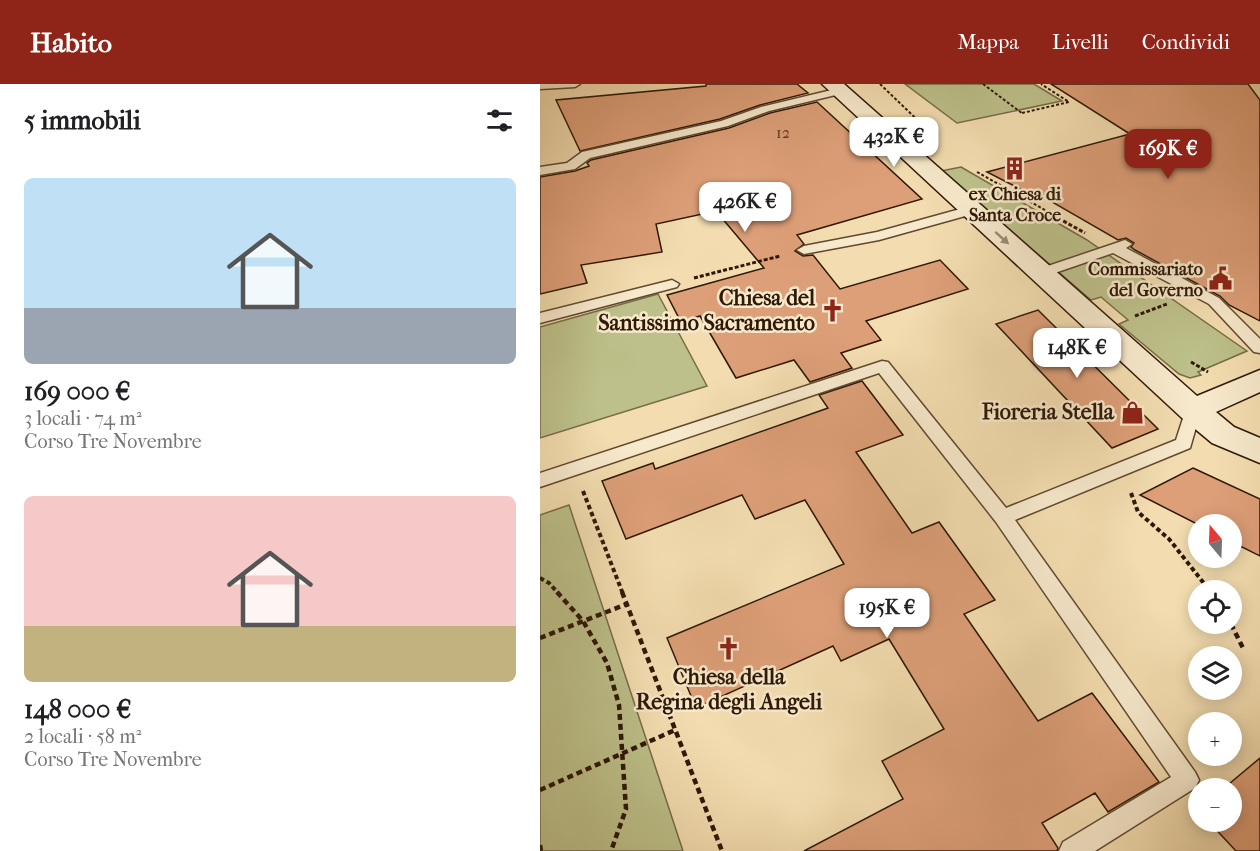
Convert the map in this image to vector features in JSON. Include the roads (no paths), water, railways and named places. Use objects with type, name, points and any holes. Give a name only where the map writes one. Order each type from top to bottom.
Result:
[{"type":"street","points":[[836,87],[1193,410],[1223,435],[1260,451]]},
{"type":"street","points":[[1193,410],[1260,380]]},
{"type":"lane","points":[[540,86],[575,84]]},
{"type":"lane","points":[[540,171],[571,166],[586,155],[724,124],[836,87]]},
{"type":"lane","points":[[804,250],[879,236],[971,210]]},
{"type":"lane","points":[[1041,273],[1120,246],[1214,301],[1260,348]]},
{"type":"lane","points":[[540,318],[672,284]]},
{"type":"lane","points":[[540,480],[882,366],[1003,517],[1187,780],[1072,851]]},
{"type":"lane","points":[[1003,517],[1184,444],[1193,410]]},
{"type":"place","name":"ex Chiesa di Santa Croce","points":[[1015,168]]},
{"type":"place","name":"Commissariato del Governo","points":[[1221,279]]},
{"type":"place","name":"Chiesa del Santissimo Sacramento","points":[[833,311]]},
{"type":"place","name":"Fioreria Stella","points":[[1132,412]]},
{"type":"place","name":"Chiesa della Regina degli Angeli","points":[[729,648]]}]
